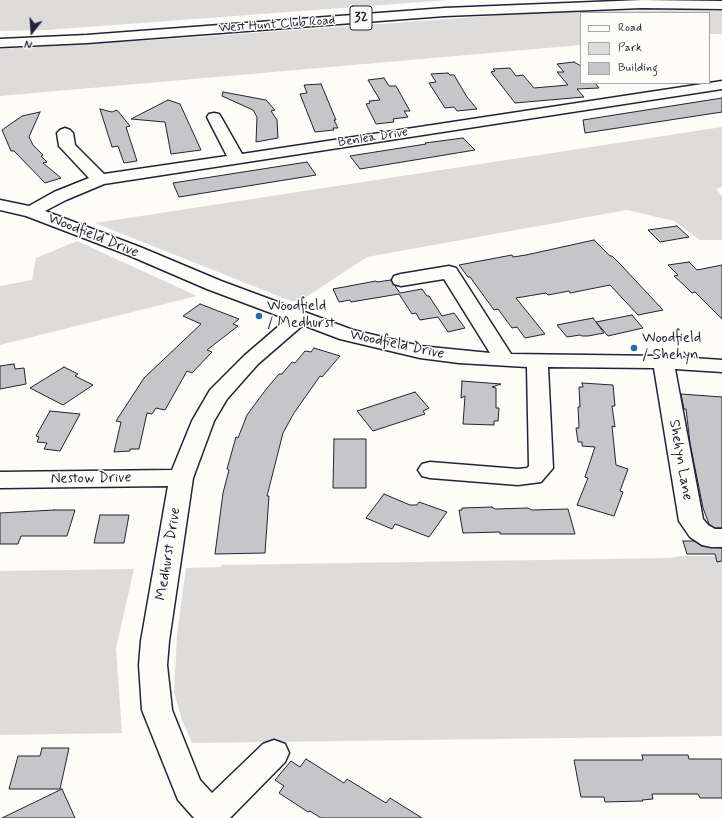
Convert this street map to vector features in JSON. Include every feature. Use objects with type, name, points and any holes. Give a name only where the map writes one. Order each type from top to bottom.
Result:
[{"type":"street","name":"West Hunt Club Road","points":[[0,35],[96,31],[538,0]]},
{"type":"street","name":"West Hunt Club Road","points":[[0,42],[87,39],[543,6],[642,4],[722,5]]},
{"type":"street","name":"Benlea Drive","points":[[31,212],[60,196],[100,180],[722,85]]},
{"type":"street","points":[[214,117],[237,159]]},
{"type":"street","points":[[66,133],[67,146],[100,180]]},
{"type":"street","name":"Woodfield Drive","points":[[0,205],[31,212],[300,318],[347,335],[420,352],[459,357],[504,360],[663,362],[722,366]]},
{"type":"street","points":[[401,280],[449,272],[504,360]]},
{"type":"street","name":"Medhurst Drive","points":[[213,817],[189,790],[157,710],[153,665],[155,641],[181,478],[203,421],[218,395],[251,360],[300,318]]},
{"type":"street","points":[[430,470],[518,477],[533,476],[541,468],[537,360]]},
{"type":"street","name":"Shehyn Lane","points":[[663,362],[691,521],[699,531],[711,538],[722,538]]},
{"type":"street","name":"Nestow Drive","points":[[0,480],[181,478]]},
{"type":"street","points":[[213,817],[274,753]]},
{"type":"green space","points":[[0,0],[449,0],[47,30],[0,31]]},
{"type":"green space","points":[[612,0],[722,1],[722,3],[672,2],[0,40],[0,38],[95,33],[444,8]]},
{"type":"green space","points":[[676,10],[722,11],[722,34],[710,34],[710,12],[580,12],[580,45],[0,96],[0,49],[184,38],[544,12]]},
{"type":"green space","points":[[722,127],[722,187],[716,189],[722,196],[722,240],[700,240],[674,221],[627,210],[367,257],[300,301],[291,301],[95,223]]},
{"type":"green space","points":[[77,241],[197,296],[0,345],[0,286],[32,280],[36,258]]},
{"type":"green space","points":[[681,556],[722,556],[722,736],[192,743],[182,720],[174,692],[177,635],[186,568],[221,567],[221,565],[669,558]]},
{"type":"green space","points":[[134,569],[116,648],[122,733],[0,735],[0,571]]},
{"type":"building","points":[[574,62],[580,65],[580,84],[596,84],[599,88],[577,89],[584,97],[515,103],[491,72],[495,71],[493,69],[510,68],[516,76],[523,75],[534,88],[568,85],[557,72],[564,72],[557,64]]},
{"type":"building","points":[[448,73],[450,75],[454,75],[467,97],[477,109],[457,111],[454,107],[445,108],[429,83],[436,82],[431,74]]},
{"type":"building","points":[[384,78],[389,86],[396,86],[410,111],[404,111],[408,117],[393,119],[394,122],[376,124],[366,104],[370,103],[369,101],[380,100],[368,80]]},
{"type":"building","points":[[321,84],[338,128],[333,128],[334,130],[315,132],[300,94],[307,93],[304,85]]},
{"type":"building","points":[[223,92],[266,100],[275,110],[271,111],[277,120],[278,138],[256,142],[257,117],[253,110],[222,96]]},
{"type":"building","points":[[722,98],[722,112],[585,133],[583,120]]},
{"type":"building","points":[[168,100],[180,104],[201,150],[171,154],[165,122],[131,119]]},
{"type":"building","points":[[100,109],[112,112],[117,110],[130,126],[126,127],[137,161],[124,163],[118,146],[112,147]]},
{"type":"building","points":[[40,112],[29,137],[33,145],[43,155],[41,156],[47,162],[43,163],[61,178],[45,183],[14,151],[11,151],[2,130],[22,116]]},
{"type":"building","points":[[463,138],[475,150],[360,169],[350,156],[426,144],[425,143]]},
{"type":"building","points":[[307,162],[316,175],[179,197],[173,183]]},
{"type":"building","points":[[677,226],[689,237],[660,242],[648,230]]},
{"type":"building","points":[[594,240],[621,265],[663,310],[638,315],[610,285],[570,293],[569,291],[548,295],[546,293],[516,298],[545,334],[525,338],[517,327],[512,328],[498,309],[494,310],[470,277],[468,277],[459,265],[512,255],[513,257],[526,255]]},
{"type":"building","points":[[689,262],[697,270],[722,265],[722,319],[695,292],[692,293],[674,276],[678,275],[668,265]]},
{"type":"building","points":[[391,280],[400,293],[422,289],[427,296],[429,296],[442,316],[454,313],[465,328],[448,332],[438,317],[420,320],[416,313],[412,314],[399,294],[351,302],[350,300],[339,302],[333,289],[376,281]]},
{"type":"building","points":[[200,304],[239,319],[233,324],[238,326],[207,350],[212,352],[192,373],[187,371],[165,410],[156,408],[152,414],[147,413],[139,449],[114,452],[121,422],[116,421],[144,378],[201,324],[183,316]]},
{"type":"building","points":[[632,315],[643,328],[608,336],[596,322]]},
{"type":"building","points":[[593,318],[604,333],[588,336],[580,335],[567,337],[557,325]]},
{"type":"building","points":[[314,348],[340,356],[322,377],[320,376],[294,413],[283,433],[267,496],[269,496],[265,553],[215,554],[223,493],[229,470],[227,469],[236,437],[238,438],[247,415],[279,374],[282,374],[292,362],[295,363],[305,351],[311,352]]},
{"type":"building","points":[[14,364],[15,369],[24,368],[26,384],[0,389],[0,366]]},
{"type":"building","points":[[64,367],[78,374],[75,376],[93,385],[63,405],[30,388]]},
{"type":"building","points":[[462,381],[501,384],[492,387],[496,388],[496,408],[499,408],[498,421],[494,421],[494,425],[463,424],[465,396],[461,398]]},
{"type":"building","points":[[582,383],[613,385],[615,406],[612,406],[615,427],[612,426],[616,465],[628,469],[620,491],[623,492],[614,516],[577,505],[588,478],[585,477],[595,447],[582,446],[582,442],[578,442],[576,428],[579,428],[579,387],[583,387]]},
{"type":"building","points":[[415,392],[429,408],[423,411],[425,414],[373,431],[357,411]]},
{"type":"building","points":[[681,394],[722,397],[722,528],[715,528],[709,524],[703,508],[690,443],[686,409],[684,409]]},
{"type":"building","points":[[50,411],[80,414],[60,451],[44,449],[47,443],[37,442],[39,437],[36,436]]},
{"type":"building","points":[[334,439],[366,439],[366,488],[333,488]]},
{"type":"building","points":[[384,494],[410,505],[417,505],[419,502],[447,512],[429,537],[395,524],[392,529],[366,518]]},
{"type":"building","points":[[492,507],[495,509],[528,508],[532,510],[568,509],[575,534],[500,534],[500,532],[463,533],[459,510],[462,510],[462,508]]},
{"type":"building","points":[[75,510],[67,536],[21,536],[18,544],[0,544],[0,513]]},
{"type":"building","points":[[100,515],[129,515],[124,543],[94,543]]},
{"type":"building","points":[[683,541],[694,541],[702,546],[722,548],[722,561],[717,562],[715,554],[687,554]]},
{"type":"building","points":[[42,748],[69,748],[60,789],[9,789],[18,756],[40,756]]},
{"type":"building","points":[[642,755],[688,755],[689,759],[722,759],[722,798],[700,798],[698,794],[652,794],[653,799],[642,800],[643,801],[605,802],[604,797],[581,797],[574,760],[643,760]]},
{"type":"building","points":[[306,759],[344,783],[347,779],[386,803],[390,798],[422,818],[321,818],[310,811],[308,812],[279,793],[284,786],[275,780],[291,761],[300,767]]},
{"type":"building","points":[[62,789],[75,818],[2,818]]},
{"type":"place","name":"Woodfield / Medhurst","points":[[259,316]]},
{"type":"place","name":"Woodfield / Shehyn","points":[[634,348]]}]
